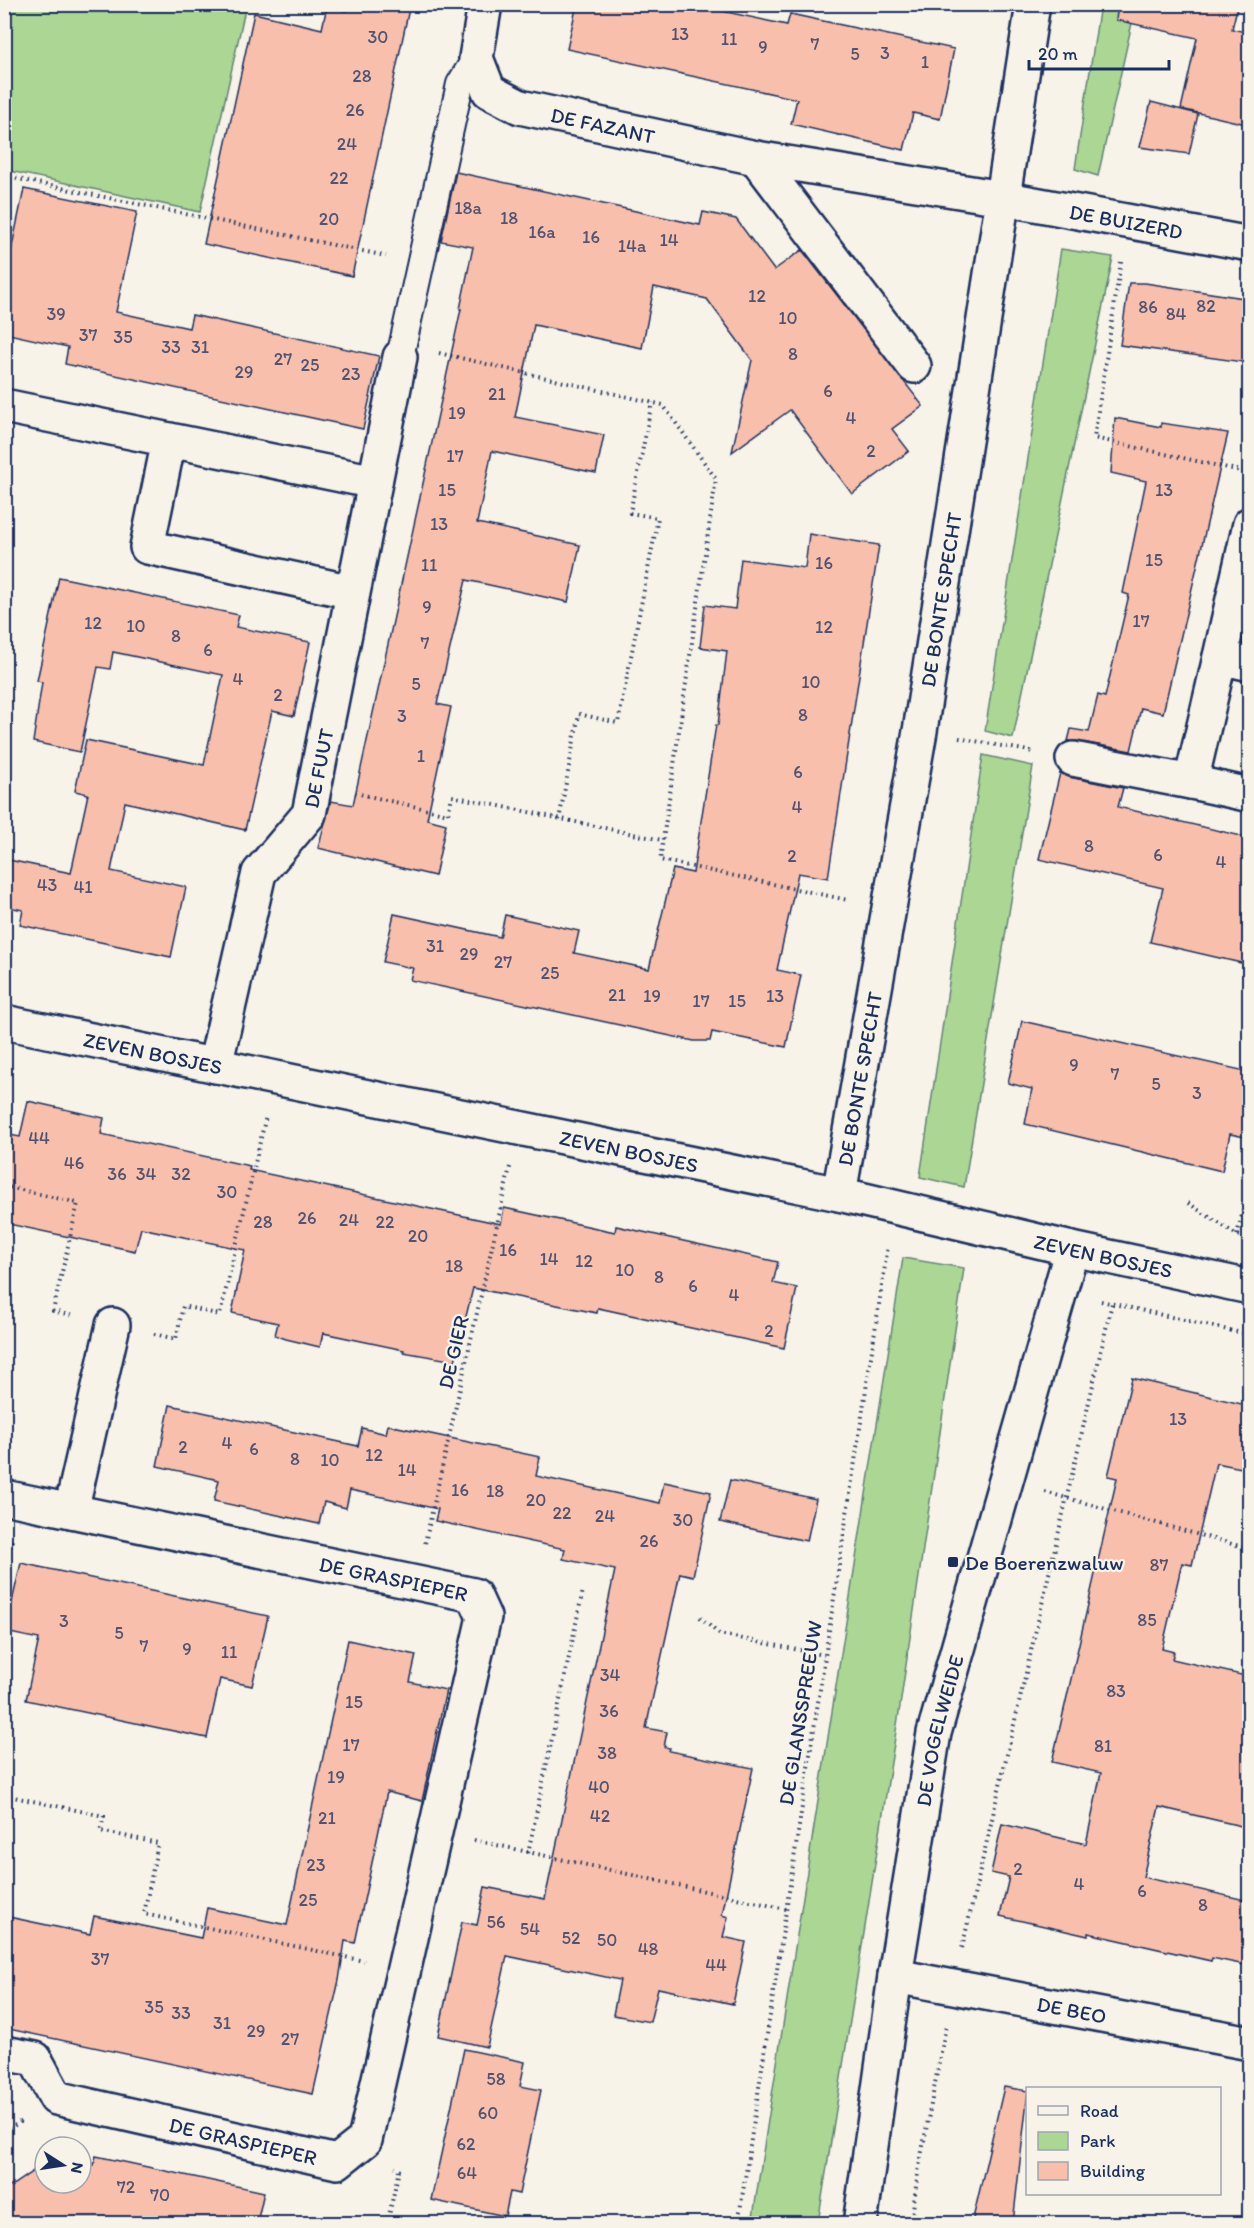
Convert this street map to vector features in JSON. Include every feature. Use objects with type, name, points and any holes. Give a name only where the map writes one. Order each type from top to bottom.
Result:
[{"type":"street","points":[[476,58],[485,4]]},
{"type":"street","name":"DE BONTE SPECHT","points":[[839,1194],[920,731],[1033,4]]},
{"type":"street","name":"DE FAZANT","points":[[476,58],[489,91],[520,107],[756,158],[1002,198]]},
{"type":"street","points":[[756,158],[914,366]]},
{"type":"street","name":"DE BUIZERD","points":[[1002,198],[1250,244]]},
{"type":"street","name":"DE FUUT","points":[[215,1066],[260,873],[309,814],[402,351]]},
{"type":"street","points":[[4,406],[375,482]]},
{"type":"street","points":[[170,440],[147,547],[352,592]]},
{"type":"street","points":[[1191,782],[1235,660],[1250,524]]},
{"type":"street","points":[[1073,759],[1250,795]]},
{"type":"street","name":"ZEVEN BOSJES","points":[[4,1022],[839,1194],[1072,1249],[1250,1287]]},
{"type":"street","name":"DE VOGELWEIDE","points":[[860,2223],[895,1976],[934,1733],[1072,1249]]},
{"type":"street","points":[[71,1511],[113,1325]]},
{"type":"street","name":"DE GRASPIEPER","points":[[4,1497],[474,1594],[484,1617],[365,2140],[337,2162],[56,2098],[35,2059],[4,2053]]},
{"type":"street","name":"DE BEO","points":[[895,1976],[1250,2043]]},
{"type":"lane","points":[[402,351],[460,84],[476,58]]},
{"type":"path","points":[[4,176],[420,263]]},
{"type":"path","points":[[1128,221],[1094,438],[1250,473]]},
{"type":"path","points":[[402,351],[663,405],[716,479],[660,860],[888,908]]},
{"type":"path","points":[[559,820],[579,714],[618,723],[658,518],[630,513],[652,402]]},
{"type":"path","points":[[920,731],[1073,759]]},
{"type":"path","points":[[316,783],[448,814],[452,796],[662,840]]},
{"type":"path","points":[[4,1186],[78,1203],[53,1311],[176,1339],[183,1306],[220,1315],[275,1077]]},
{"type":"path","name":"DE GIER","points":[[416,1583],[519,1128]]},
{"type":"path","points":[[1238,1235],[1250,1183]]},
{"type":"path","points":[[1188,1203],[1238,1235],[1250,1237]]},
{"type":"path","name":"DE GLANSSPREEUW","points":[[738,2223],[894,1207]]},
{"type":"path","points":[[1061,1292],[1250,1335]]},
{"type":"path","points":[[911,2223],[918,2172],[953,1986],[1112,1303]]},
{"type":"path","points":[[1006,1483],[1250,1549]]},
{"type":"path","points":[[528,1853],[583,1590]]},
{"type":"path","points":[[700,1617],[719,1634],[824,1655]]},
{"type":"path","points":[[4,1795],[104,1816],[100,1831],[158,1843],[144,1914],[403,1969]]},
{"type":"path","points":[[435,1832],[786,1909]]},
{"type":"green space","points":[[5,4],[246,5],[200,212],[5,170]]},
{"type":"green space","points":[[1100,5],[1136,5],[1098,176],[1075,169]]},
{"type":"green space","points":[[1061,249],[1113,257],[1013,738],[985,731]]},
{"type":"green space","points":[[983,755],[1033,766],[964,1187],[920,1177]]},
{"type":"green space","points":[[903,1258],[964,1268],[900,1706],[818,2223],[752,2223]]},
{"type":"building","points":[[347,4],[410,4],[352,276],[204,244],[254,13],[322,29],[327,6],[346,11]]},
{"type":"building","points":[[577,4],[689,4],[787,25],[790,14],[954,49],[940,119],[913,113],[904,150],[791,124],[797,99],[567,49]]},
{"type":"building","points":[[1118,4],[1238,4],[1232,29],[1250,33],[1250,125],[1181,109],[1197,38],[1116,20]]},
{"type":"building","points":[[1151,102],[1198,114],[1189,154],[1140,147]]},
{"type":"building","points":[[456,172],[700,225],[703,212],[736,219],[774,270],[802,250],[923,406],[892,429],[909,451],[852,494],[790,410],[732,452],[752,360],[707,299],[654,287],[642,348],[534,325],[515,417],[604,435],[596,473],[492,451],[477,523],[580,545],[568,602],[466,580],[437,704],[451,707],[427,819],[446,824],[435,876],[318,848],[331,801],[353,805],[461,309],[473,247],[441,241]]},
{"type":"building","points":[[24,189],[137,212],[116,312],[189,328],[192,315],[379,356],[363,429],[65,364],[68,347],[4,333],[4,285]]},
{"type":"building","points":[[1129,283],[1145,283],[1250,299],[1250,363],[1120,345]]},
{"type":"building","points":[[1115,418],[1161,427],[1161,423],[1228,433],[1163,713],[1141,708],[1131,751],[1068,741],[1071,729],[1089,732],[1098,695],[1105,697],[1129,595],[1123,593],[1146,481],[1111,473]]},
{"type":"building","points":[[809,534],[879,545],[828,878],[798,873],[777,970],[801,975],[786,1047],[712,1032],[710,1041],[694,1041],[410,980],[413,968],[383,962],[394,914],[500,937],[505,915],[579,931],[574,953],[649,969],[673,869],[693,873],[716,725],[718,725],[727,651],[700,647],[705,605],[735,609],[741,559],[805,568]]},
{"type":"building","points":[[59,577],[239,615],[236,627],[310,642],[294,716],[272,711],[245,830],[125,802],[111,871],[186,887],[171,957],[20,925],[23,910],[4,906],[4,859],[71,873],[88,794],[75,791],[86,740],[204,765],[223,675],[113,652],[110,669],[98,667],[80,752],[33,742],[42,682],[37,681]]},
{"type":"building","points":[[1060,773],[1069,777],[1123,788],[1118,807],[1250,838],[1250,965],[1150,942],[1163,888],[1039,859]]},
{"type":"building","points":[[1022,1021],[1250,1072],[1250,1138],[1230,1134],[1222,1171],[1025,1124],[1032,1089],[1008,1083]]},
{"type":"building","points":[[28,1101],[104,1118],[101,1134],[250,1166],[249,1170],[501,1224],[504,1208],[615,1232],[616,1226],[778,1262],[773,1283],[797,1288],[784,1348],[598,1308],[597,1313],[473,1288],[455,1361],[403,1352],[404,1350],[323,1333],[320,1347],[286,1339],[275,1335],[278,1323],[232,1313],[245,1250],[141,1228],[135,1251],[4,1223],[4,1134],[20,1137]]},
{"type":"building","points":[[1132,1378],[1250,1406],[1250,1436],[1241,1468],[1216,1463],[1192,1565],[1182,1563],[1162,1649],[1174,1652],[1172,1659],[1250,1677],[1250,1828],[1159,1807],[1143,1877],[1250,1901],[1250,1966],[1212,1958],[1211,1961],[1000,1916],[1009,1877],[991,1873],[1002,1824],[1086,1844],[1101,1773],[1052,1762],[1117,1478],[1108,1476]]},
{"type":"building","points":[[170,1405],[358,1446],[362,1428],[386,1434],[388,1425],[540,1457],[536,1476],[660,1503],[664,1482],[711,1492],[693,1576],[680,1573],[646,1728],[667,1732],[664,1747],[670,1748],[669,1751],[753,1768],[722,1915],[728,1917],[723,1937],[746,1942],[733,2004],[658,1988],[650,2022],[613,2015],[620,1980],[507,1956],[487,2047],[438,2036],[462,1922],[477,1925],[485,1887],[545,1899],[615,1570],[563,1559],[565,1549],[435,1521],[438,1509],[350,1490],[346,1508],[324,1502],[319,1524],[214,1501],[219,1480],[157,1466]]},
{"type":"building","points":[[730,1480],[816,1499],[807,1541],[720,1522]]},
{"type":"building","points":[[21,1563],[268,1616],[252,1686],[220,1679],[207,1738],[26,1700],[39,1639],[5,1632]]},
{"type":"building","points":[[348,1640],[416,1655],[410,1682],[446,1690],[422,1801],[387,1792],[355,1943],[345,1941],[339,1980],[313,2094],[4,2028],[4,1916],[90,1934],[94,1916],[201,1938],[207,1908],[287,1925]]},
{"type":"building","points":[[464,2049],[525,2062],[520,2086],[541,2090],[519,2194],[510,2192],[505,2216],[431,2200]]},
{"type":"building","points":[[1004,2087],[1026,2091],[1013,2223],[972,2223]]},
{"type":"building","points":[[96,2156],[264,2192],[257,2223],[4,2223],[4,2191],[33,2171],[33,2195],[93,2195]]},
{"type":"place","name":"De Boerenzwaluw","points":[[953,1562]]}]
